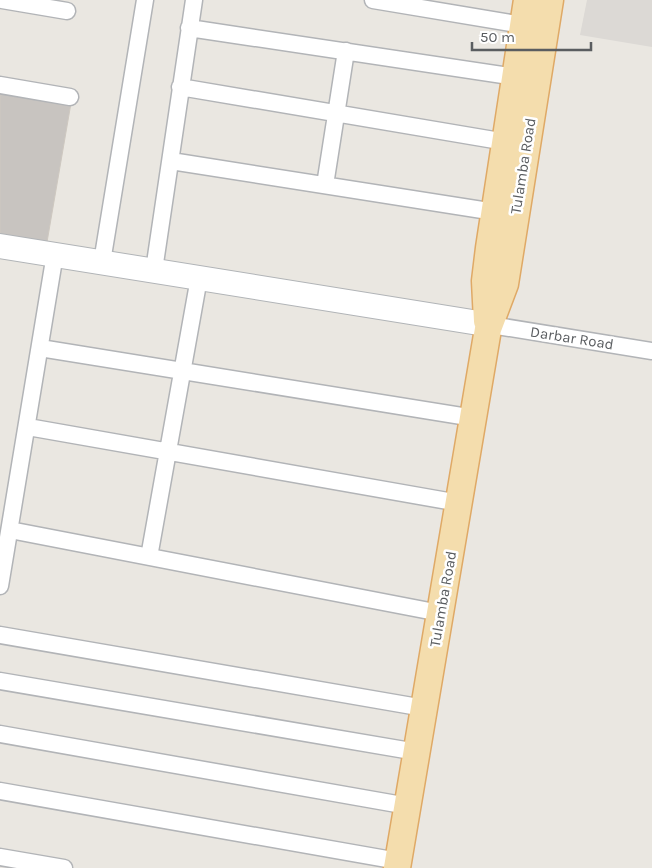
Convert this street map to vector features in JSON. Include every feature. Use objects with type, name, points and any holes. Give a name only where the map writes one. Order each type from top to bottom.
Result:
[{"type":"main road","name":"Tulamba Road","points":[[489,326],[485,281],[527,0]]},
{"type":"main road","name":"Tulamba Road","points":[[398,864],[489,326],[505,284],[550,0]]},
{"type":"street","points":[[2,0],[67,10]]},
{"type":"street","points":[[102,262],[145,0]]},
{"type":"street","points":[[154,270],[194,0]]},
{"type":"street","points":[[373,0],[523,25]]},
{"type":"street","points":[[189,28],[516,77]]},
{"type":"street","points":[[325,185],[346,51]]},
{"type":"street","points":[[0,85],[70,98]]},
{"type":"street","points":[[180,87],[506,142]]},
{"type":"street","points":[[171,161],[495,212]]},
{"type":"street","points":[[0,246],[489,326]]},
{"type":"street","points":[[0,586],[28,427],[55,254]]},
{"type":"street","points":[[149,557],[198,278]]},
{"type":"street","name":"Darbar Road","points":[[489,326],[652,351]]},
{"type":"street","points":[[40,348],[474,418]]},
{"type":"street","points":[[28,427],[459,503]]},
{"type":"street","points":[[10,530],[440,613]]},
{"type":"street","points":[[0,635],[424,708]]},
{"type":"street","points":[[0,680],[417,752]]},
{"type":"street","points":[[0,734],[408,806]]},
{"type":"street","points":[[0,791],[398,864]]},
{"type":"street","points":[[0,856],[64,868]]},
{"type":"shaded area","points":[[587,0],[652,0],[652,47],[580,35]]},
{"type":"building","points":[[0,92],[71,103],[47,242],[0,234]]}]
